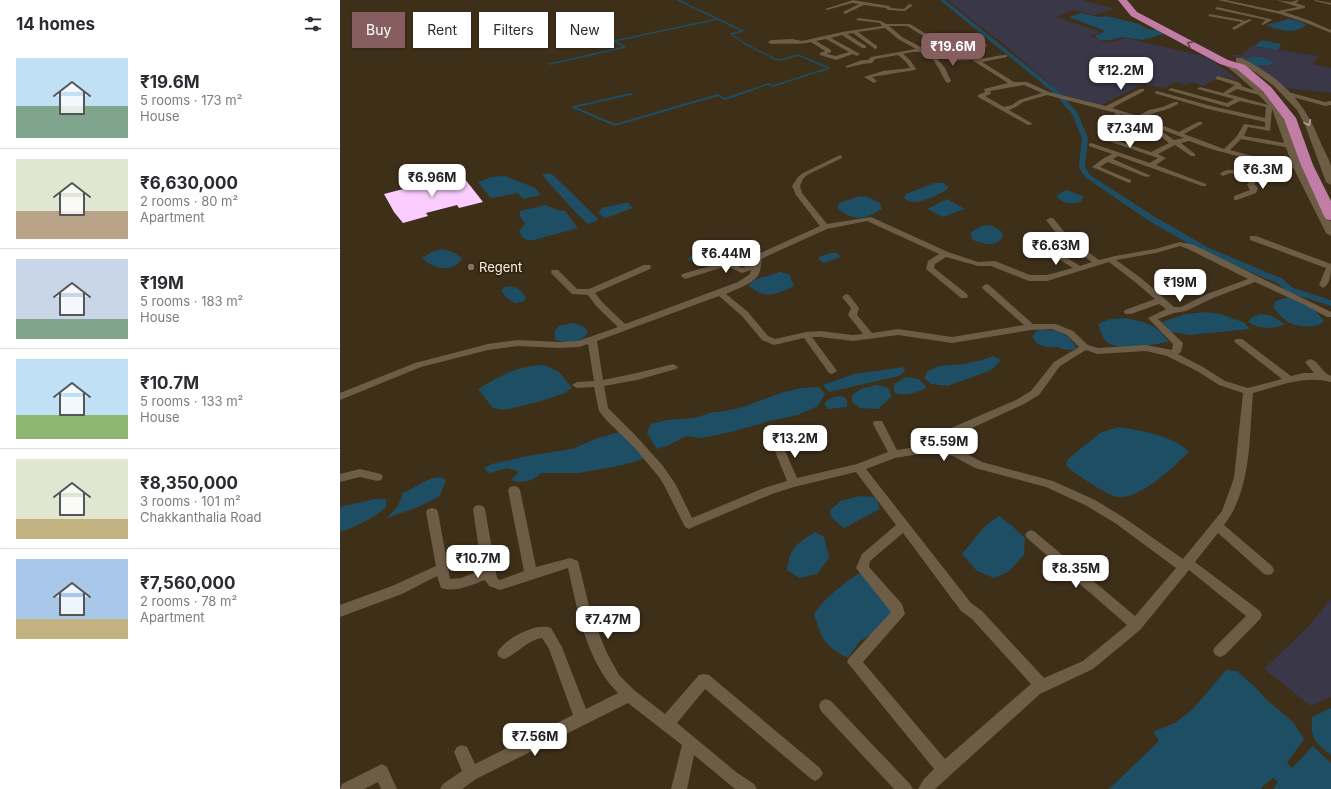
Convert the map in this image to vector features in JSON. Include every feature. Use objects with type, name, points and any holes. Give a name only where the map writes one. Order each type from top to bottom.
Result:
[{"type":"highway","points":[[1122,0],[1134,14],[1224,62],[1244,66],[1266,89],[1290,118],[1307,164],[1331,216]]},
{"type":"highway","points":[[1135,0],[1140,7],[1155,17],[1225,51],[1277,93],[1291,109],[1305,138],[1331,207]]},
{"type":"street","points":[[827,9],[858,0]]},
{"type":"street","points":[[884,25],[886,11],[891,0]]},
{"type":"street","points":[[1220,0],[1280,13],[1309,22],[1331,32]]},
{"type":"street","points":[[1280,2],[1302,0]]},
{"type":"street","points":[[1317,0],[1331,4]]},
{"type":"street","points":[[1234,29],[1259,15],[1265,14],[1270,16],[1303,6],[1292,1]]},
{"type":"street","points":[[852,2],[886,11],[905,10],[911,5]]},
{"type":"street","points":[[845,13],[863,4]]},
{"type":"street","points":[[1262,8],[1269,6]]},
{"type":"street","points":[[1217,8],[1253,17]]},
{"type":"street","points":[[1210,15],[1248,22]]},
{"type":"street","points":[[1259,15],[1270,20],[1263,24]]},
{"type":"street","points":[[858,20],[884,25],[908,25],[936,41]]},
{"type":"street","points":[[1309,22],[1316,20]]},
{"type":"street","points":[[771,42],[792,41],[801,43],[884,25]]},
{"type":"street","points":[[884,25],[900,38],[931,55],[942,68],[948,81]]},
{"type":"street","points":[[854,31],[875,46]]},
{"type":"street","points":[[842,33],[864,47]]},
{"type":"street","points":[[826,37],[871,61]]},
{"type":"street","points":[[812,41],[829,51],[822,54],[833,58],[854,52]]},
{"type":"street","points":[[981,42],[984,45],[983,47],[967,50],[974,59],[1014,84]]},
{"type":"street","points":[[848,67],[871,61],[873,58],[920,50]]},
{"type":"street","points":[[874,81],[867,77],[913,69],[908,61],[899,53]]},
{"type":"street","points":[[931,55],[941,54],[953,59],[1006,56]]},
{"type":"street","points":[[1224,62],[1232,66],[1263,94],[1273,107],[1298,167],[1331,234]]},
{"type":"street","points":[[1244,66],[1251,66],[1288,94],[1306,118],[1331,182]]},
{"type":"street","points":[[1218,78],[1238,84],[1236,87]]},
{"type":"street","points":[[1030,124],[980,96],[989,93],[986,90],[1025,83],[1050,94],[1061,95],[1139,118],[1188,139],[1225,151],[1275,164],[1326,172]]},
{"type":"street","points":[[1223,95],[1236,87],[1263,94]]},
{"type":"street","points":[[1200,89],[1273,107]]},
{"type":"street","points":[[1107,108],[1142,90]]},
{"type":"street","points":[[1171,90],[1228,105],[1238,99]]},
{"type":"street","points":[[1157,93],[1196,104],[1270,121]]},
{"type":"street","points":[[1005,109],[1014,106],[1021,101],[1050,94]]},
{"type":"street","points":[[1288,94],[1325,104],[1331,102]]},
{"type":"street","points":[[1186,101],[1196,96]]},
{"type":"street","points":[[1164,99],[1191,107],[1196,104]]},
{"type":"street","points":[[1139,118],[1151,111],[1165,109],[1176,103]]},
{"type":"street","points":[[1225,151],[1240,137],[1246,125],[1268,130],[1273,107]]},
{"type":"street","points":[[1120,112],[1103,132],[1110,140],[1163,158],[1152,165]]},
{"type":"street","points":[[1179,134],[1200,123]]},
{"type":"street","points":[[1155,129],[1193,155]]},
{"type":"street","points":[[1240,137],[1290,146]]},
{"type":"street","points":[[1152,154],[1174,143],[1188,139]]},
{"type":"street","points":[[1091,145],[1152,165],[1204,185]]},
{"type":"street","points":[[1117,154],[1106,159],[1095,167],[1129,181]]},
{"type":"street","points":[[825,227],[799,193],[796,186],[800,178],[805,174],[840,158]]},
{"type":"street","points":[[1106,159],[1148,176]]},
{"type":"street","points":[[1238,198],[1253,191],[1254,188],[1251,185],[1252,180],[1270,169],[1275,164]]},
{"type":"street","points":[[1223,174],[1229,171],[1257,178]]},
{"type":"street","points":[[724,264],[731,264],[742,271],[825,227],[868,219],[945,254],[978,264],[992,263],[1029,278],[1047,278],[1098,263],[1156,251],[1180,244],[1191,247],[1255,279],[1306,302],[1331,316]]},
{"type":"street","points":[[1050,220],[1067,242],[1098,263]]},
{"type":"street","points":[[1253,238],[1330,267],[1323,285]]},
{"type":"street","points":[[1043,245],[1080,269]]},
{"type":"street","points":[[685,276],[724,264],[749,254],[759,261]]},
{"type":"street","points":[[945,254],[931,263],[930,269],[964,296]]},
{"type":"street","points":[[1111,260],[1138,280],[1172,310]]},
{"type":"street","points":[[340,397],[418,365],[488,347],[518,343],[570,345],[592,341],[720,293],[754,275],[759,261]]},
{"type":"street","points":[[555,272],[575,292],[590,292],[646,267]]},
{"type":"street","points":[[1170,354],[1176,352],[1178,343],[1152,318],[1172,310],[1183,309],[1210,296],[1255,279]]},
{"type":"street","points":[[986,287],[1031,327]]},
{"type":"street","points":[[590,292],[600,305],[624,328]]},
{"type":"street","points":[[720,293],[745,314],[765,338],[769,340],[779,341],[806,335],[820,334],[853,338],[898,332],[952,340],[1031,327],[1053,326],[1070,333],[1085,347],[1097,351],[1146,348],[1170,354],[1200,369],[1222,383],[1248,391],[1304,376],[1327,378]]},
{"type":"street","points":[[846,297],[855,308],[852,315],[870,336]]},
{"type":"street","points":[[1128,312],[1161,300]]},
{"type":"street","points":[[806,335],[832,371]]},
{"type":"street","points":[[592,341],[603,409],[609,419],[637,443],[660,471],[689,524],[768,491],[792,483],[859,467],[894,454],[930,448],[956,453],[979,465],[1049,484],[1091,503],[1186,565],[1255,615],[1220,651]]},
{"type":"street","points":[[1239,341],[1290,380]]},
{"type":"street","points":[[930,448],[955,431],[1020,402],[1035,393],[1057,364],[1085,347]]},
{"type":"street","points":[[1310,362],[1327,378]]},
{"type":"street","points":[[577,384],[600,384],[644,376],[673,367]]},
{"type":"street","points":[[926,789],[929,784],[944,770],[1035,689],[1088,665],[1136,625],[1186,565],[1227,513],[1240,478],[1248,391]]},
{"type":"street","points":[[878,424],[894,454]]},
{"type":"street","points":[[792,483],[777,444],[780,440],[796,435]]},
{"type":"street","points":[[859,467],[966,607],[978,615],[1042,686]]},
{"type":"street","points":[[340,478],[360,472],[376,478]]},
{"type":"street","points":[[514,490],[531,574]]},
{"type":"street","points":[[479,509],[489,573],[492,582],[500,585],[570,563],[574,565],[584,614],[594,641],[614,680],[629,695],[690,742],[731,777],[749,789]]},
{"type":"street","points":[[432,512],[444,582],[448,585],[457,584],[489,573]]},
{"type":"street","points":[[904,525],[866,558],[863,564],[862,568],[897,608],[898,614],[854,662],[944,770]]},
{"type":"street","points":[[1217,526],[1268,570]]},
{"type":"street","points":[[1031,535],[1136,625]]},
{"type":"street","points":[[340,611],[397,590],[424,576],[442,569]]},
{"type":"street","points":[[504,653],[518,642],[540,632],[546,632],[558,655],[582,719]]},
{"type":"street","points":[[666,724],[704,680],[815,773]]},
{"type":"street","points":[[448,789],[471,774],[629,695]]},
{"type":"street","points":[[826,706],[905,789]]},
{"type":"street","points":[[679,789],[690,742]]},
{"type":"street","points":[[462,752],[471,774]]},
{"type":"street","points":[[347,789],[382,772],[389,789]]},
{"type":"shaded area","points":[[947,0],[1083,0],[1115,9],[1095,15],[1074,10],[1056,17],[1101,32],[1089,36],[1109,43],[1126,38],[1207,57],[1241,81],[1221,76],[1204,86],[1192,82],[1186,85],[1175,82],[1165,88],[1144,84],[1101,105],[1062,95],[1012,51]]},
{"type":"shaded area","points":[[1251,46],[1319,56],[1313,64],[1331,68],[1331,93],[1277,87],[1251,67],[1231,55],[1242,55]]},
{"type":"shaded area","points":[[1331,599],[1331,697],[1311,706],[1264,669],[1309,626]]},
{"type":"water","points":[[1081,13],[1098,17],[1107,16],[1139,24],[1147,29],[1162,30],[1166,33],[1143,40],[1121,37],[1111,40],[1100,40],[1095,37],[1096,35],[1104,32],[1103,30],[1069,17]]},
{"type":"water","points":[[1290,19],[1302,22],[1306,25],[1296,30],[1286,31],[1266,25]]},
{"type":"water","points":[[1262,40],[1281,44],[1278,50],[1254,46]]},
{"type":"water","points":[[1252,57],[1263,57],[1275,64],[1256,66],[1245,59]]},
{"type":"water","points":[[548,173],[553,175],[598,219],[597,221],[588,224],[577,214],[542,175]]},
{"type":"water","points":[[505,176],[535,188],[541,195],[523,199],[518,193],[493,198],[490,197],[478,182],[492,177]]},
{"type":"water","points":[[934,183],[943,183],[949,187],[938,195],[921,201],[912,202],[904,198],[906,194]]},
{"type":"water","points":[[1066,190],[1083,196],[1082,201],[1068,203],[1062,201],[1056,196]]},
{"type":"water","points":[[860,196],[868,197],[880,203],[882,209],[870,215],[859,218],[849,216],[837,208],[839,203]]},
{"type":"water","points":[[947,199],[965,209],[943,217],[927,209]]},
{"type":"water","points":[[628,203],[633,208],[605,218],[598,213],[602,208]]},
{"type":"water","points":[[546,205],[565,211],[578,228],[534,240],[525,239],[519,231],[525,224],[520,216],[520,211]]},
{"type":"water","points":[[990,225],[1001,231],[1003,236],[1000,240],[994,244],[990,244],[973,240],[970,233],[982,226]]},
{"type":"water","points":[[1056,242],[1066,242],[1078,248],[1077,252],[1062,255],[1052,250],[1050,244]]},
{"type":"water","points":[[442,249],[453,252],[462,258],[454,266],[443,268],[432,265],[422,258],[432,252]]},
{"type":"water","points":[[705,252],[712,255],[700,261],[687,259],[696,253]]},
{"type":"water","points":[[831,253],[837,253],[841,257],[824,263],[819,260],[819,257]]},
{"type":"water","points":[[780,272],[789,274],[794,286],[776,294],[765,294],[759,293],[748,285],[757,279]]},
{"type":"water","points":[[511,286],[519,289],[526,297],[523,302],[515,303],[508,299],[501,291],[504,287]]},
{"type":"water","points":[[1289,297],[1315,310],[1324,321],[1317,325],[1303,326],[1290,323],[1285,320],[1273,307],[1276,301]]},
{"type":"water","points":[[1205,312],[1220,314],[1243,322],[1250,329],[1190,335],[1171,332],[1162,322],[1186,314]]},
{"type":"water","points":[[1260,314],[1270,315],[1285,324],[1266,328],[1256,326],[1248,322],[1251,318]]},
{"type":"water","points":[[1126,318],[1140,321],[1155,327],[1169,342],[1134,347],[1109,344],[1104,339],[1098,324],[1110,319]]},
{"type":"water","points":[[573,323],[583,326],[588,332],[585,336],[573,342],[555,340],[555,330],[559,326]]},
{"type":"water","points":[[1038,330],[1050,330],[1061,333],[1070,339],[1077,349],[1066,350],[1058,347],[1046,347],[1036,343],[1032,336]]},
{"type":"water","points":[[993,356],[1001,360],[991,370],[948,386],[931,384],[924,378],[928,371],[939,366],[963,364]]},
{"type":"water","points":[[544,365],[559,372],[572,388],[563,394],[505,410],[493,408],[478,389],[494,379],[517,369]]},
{"type":"water","points":[[904,367],[905,371],[899,376],[829,392],[823,385],[854,374]]},
{"type":"water","points":[[906,377],[919,379],[927,388],[915,393],[898,394],[894,392],[894,384]]},
{"type":"water","points":[[876,385],[887,387],[892,396],[878,409],[860,408],[852,402],[852,395],[861,389]]},
{"type":"water","points":[[819,387],[825,394],[818,406],[798,415],[701,438],[686,436],[667,446],[657,449],[647,433],[651,424],[667,420],[694,418],[713,412],[740,408],[781,393],[801,388]]},
{"type":"water","points":[[838,396],[844,397],[847,400],[847,407],[828,409],[824,404],[829,399]]},
{"type":"water","points":[[1118,427],[1146,432],[1166,438],[1176,442],[1189,452],[1166,473],[1146,488],[1137,493],[1118,497],[1091,484],[1066,466],[1068,459],[1100,433]]},
{"type":"water","points":[[620,432],[646,458],[623,465],[579,473],[541,473],[535,478],[524,482],[511,480],[519,472],[507,468],[489,473],[484,468],[492,464],[527,456],[572,449],[598,438]]},
{"type":"water","points":[[441,477],[446,480],[440,496],[418,507],[387,518],[398,506],[403,493],[432,478]]},
{"type":"water","points":[[859,496],[876,497],[880,509],[844,528],[831,517],[830,510],[841,501]]},
{"type":"water","points":[[375,499],[386,499],[386,507],[364,522],[340,532],[340,507]]},
{"type":"water","points":[[999,516],[1025,538],[1024,555],[1008,572],[994,578],[977,571],[962,554],[986,525]]},
{"type":"water","points":[[815,532],[824,537],[829,558],[817,574],[799,578],[787,570],[790,556],[792,551],[799,543]]},
{"type":"water","points":[[863,571],[892,604],[892,616],[878,631],[860,641],[848,658],[834,650],[825,641],[819,630],[814,614],[824,601],[836,590]]},
{"type":"water","points":[[1226,670],[1237,671],[1267,700],[1293,722],[1304,739],[1287,763],[1292,768],[1313,746],[1331,763],[1331,789],[1273,789],[1278,782],[1273,778],[1260,789],[1109,789],[1159,741],[1153,732],[1175,723],[1194,708]]},
{"type":"water","points":[[1331,708],[1331,755],[1317,743],[1313,735],[1312,717]]},
{"type":"building","points":[[461,174],[483,202],[459,208],[457,205],[426,213],[428,216],[403,223],[394,212],[384,194]]},
{"type":"waterway","points":[[678,0],[718,19]]},
{"type":"waterway","points":[[942,0],[1057,93],[1075,113],[1085,138],[1082,167],[1087,176],[1152,219],[1206,250],[1280,281],[1290,290],[1331,303]]},
{"type":"waterway","points":[[550,64],[625,47],[614,41],[718,19]]},
{"type":"waterway","points":[[718,19],[743,31],[731,34],[747,45],[775,59],[780,60],[798,55],[829,68],[773,86],[768,84],[749,91]]},
{"type":"waterway","points":[[631,94],[573,107],[615,125],[718,95],[725,99],[751,90]]},
{"type":"place","name":"Regent","points":[[471,267]]}]
